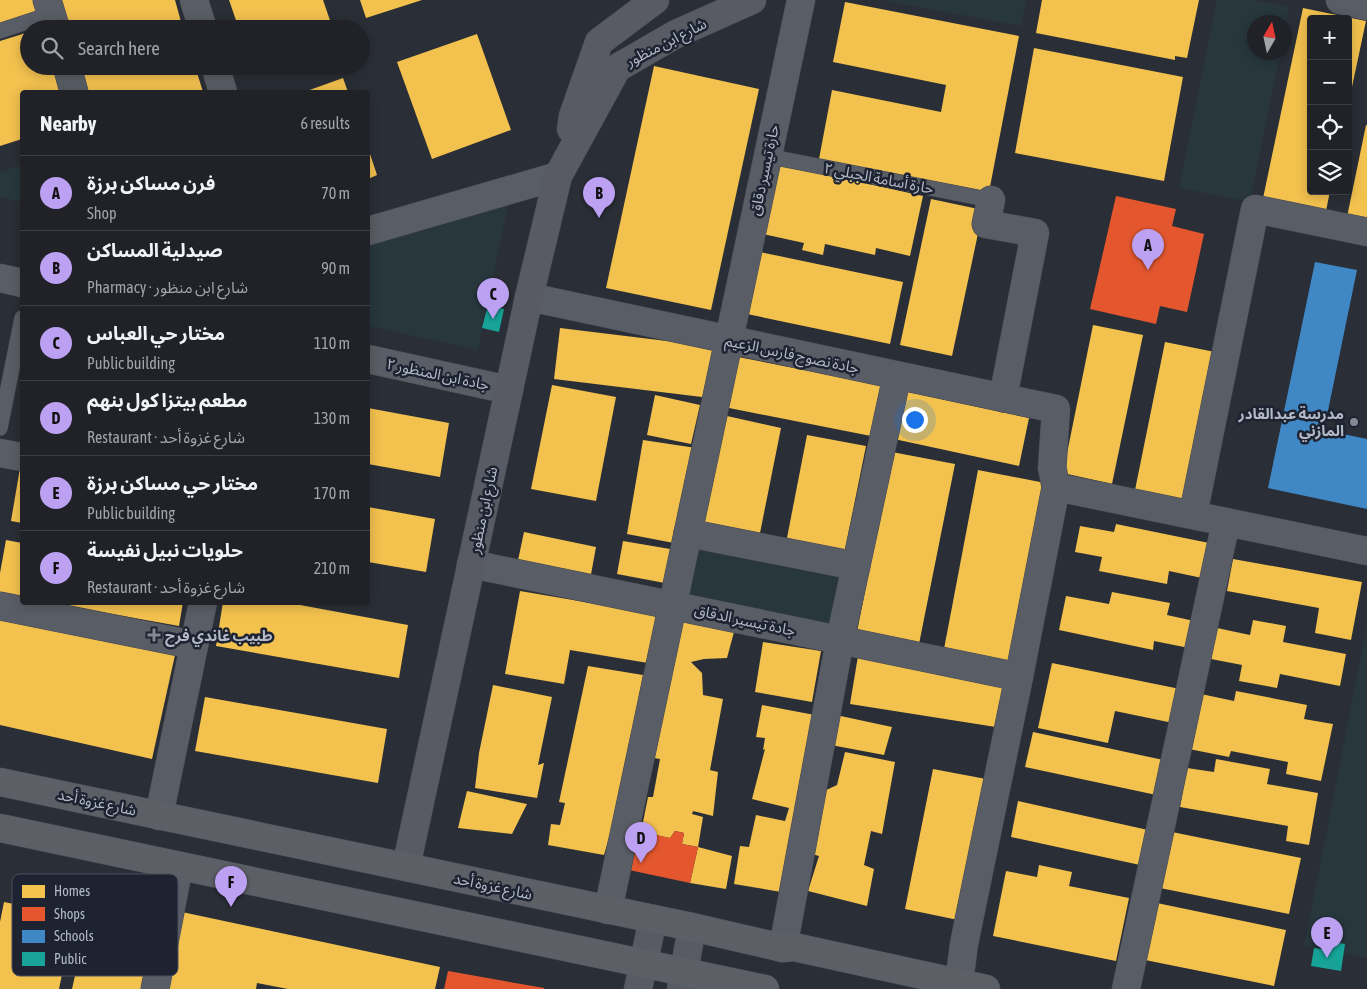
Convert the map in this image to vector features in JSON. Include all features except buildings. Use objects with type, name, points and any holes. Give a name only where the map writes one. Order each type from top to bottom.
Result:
[{"type":"main road","name":"شارع ابن منظور","points":[[406,867],[529,297],[563,166],[573,116],[599,42],[655,0]]},
{"type":"main road","name":"شارع ابن منظور","points":[[563,166],[617,68],[676,34],[752,0]]},
{"type":"main road","name":"شارع غزوة أحد","points":[[0,782],[692,927],[783,948],[794,947],[986,989]]},
{"type":"main road","points":[[0,828],[179,866],[641,976],[765,989]]},
{"type":"main road","points":[[641,976],[653,919]]},
{"type":"main road","points":[[682,981],[692,927]]},
{"type":"street","points":[[194,0],[200,20]]},
{"type":"street","name":"حارة تيسير دقاق","points":[[608,910],[801,0]]},
{"type":"street","points":[[1340,0],[1367,6]]},
{"type":"street","points":[[69,75],[73,90]]},
{"type":"street","points":[[218,75],[222,90]]},
{"type":"street","points":[[370,231],[563,166]]},
{"type":"street","points":[[991,200],[986,224],[1035,233],[1003,398]]},
{"type":"street","points":[[1193,515],[1255,209],[1367,232]]},
{"type":"street","points":[[0,278],[20,283]]},
{"type":"street","name":"جادة نصوح فارس الزعيم","points":[[529,297],[1056,409],[1052,468],[1056,487]]},
{"type":"street","name":"جادة ابن المنظور ٢","points":[[370,359],[509,390]]},
{"type":"street","points":[[783,948],[840,640],[897,376]]},
{"type":"street","points":[[0,453],[20,458]]},
{"type":"street","points":[[959,984],[964,944],[1056,487],[1367,551]]},
{"type":"street","points":[[1126,989],[1226,522]]},
{"type":"street","points":[[688,533],[856,566]]},
{"type":"street","name":"جادة تيسير الدقاق","points":[[471,564],[1019,677]]},
{"type":"street","points":[[159,816],[202,605]]},
{"type":"street","points":[[0,606],[194,645]]},
{"type":"street","points":[[177,874],[179,866]]},
{"type":"street","points":[[155,989],[158,976]]},
{"type":"lane","points":[[33,20],[51,14]]},
{"type":"lane","points":[[0,31],[20,24]]},
{"type":"lane","name":"حارة أسامة الجبلي ٢","points":[[768,156],[991,200]]},
{"type":"lane","points":[[0,428],[20,328]]},
{"type":"shaded area","points":[[880,0],[1026,0],[1021,26]]},
{"type":"shaded area","points":[[1217,0],[1252,0],[1289,7],[1288,15],[1247,15],[1247,60],[1279,60],[1250,202],[1179,188]]},
{"type":"shaded area","points":[[20,166],[20,202],[0,197],[0,172]]},
{"type":"shaded area","points":[[511,191],[478,350],[370,326],[370,239]]},
{"type":"shaded area","points":[[688,533],[856,566],[840,640],[672,605]]},
{"type":"shaded area","points":[[1367,625],[1367,958],[1304,946]]},
{"type":"place","name":"صيدلية المساكن","points":[[599,218]]},
{"type":"place","name":"فرن مساكن برزة","points":[[1148,270]]},
{"type":"place","name":"مختار حي العباس","points":[[493,319]]},
{"type":"place","name":"مدرسة عبدالقادر المازني","points":[[1354,422]]},
{"type":"place","name":"طبيب غاندي فرح","points":[[154,635]]},
{"type":"place","name":"مطعم بيتزا كول بنهم","points":[[641,863]]},
{"type":"place","name":"حلويات نبيل نفيسة","points":[[231,907]]},
{"type":"place","name":"مختار حي مساكن برزة","points":[[1327,958]]}]
